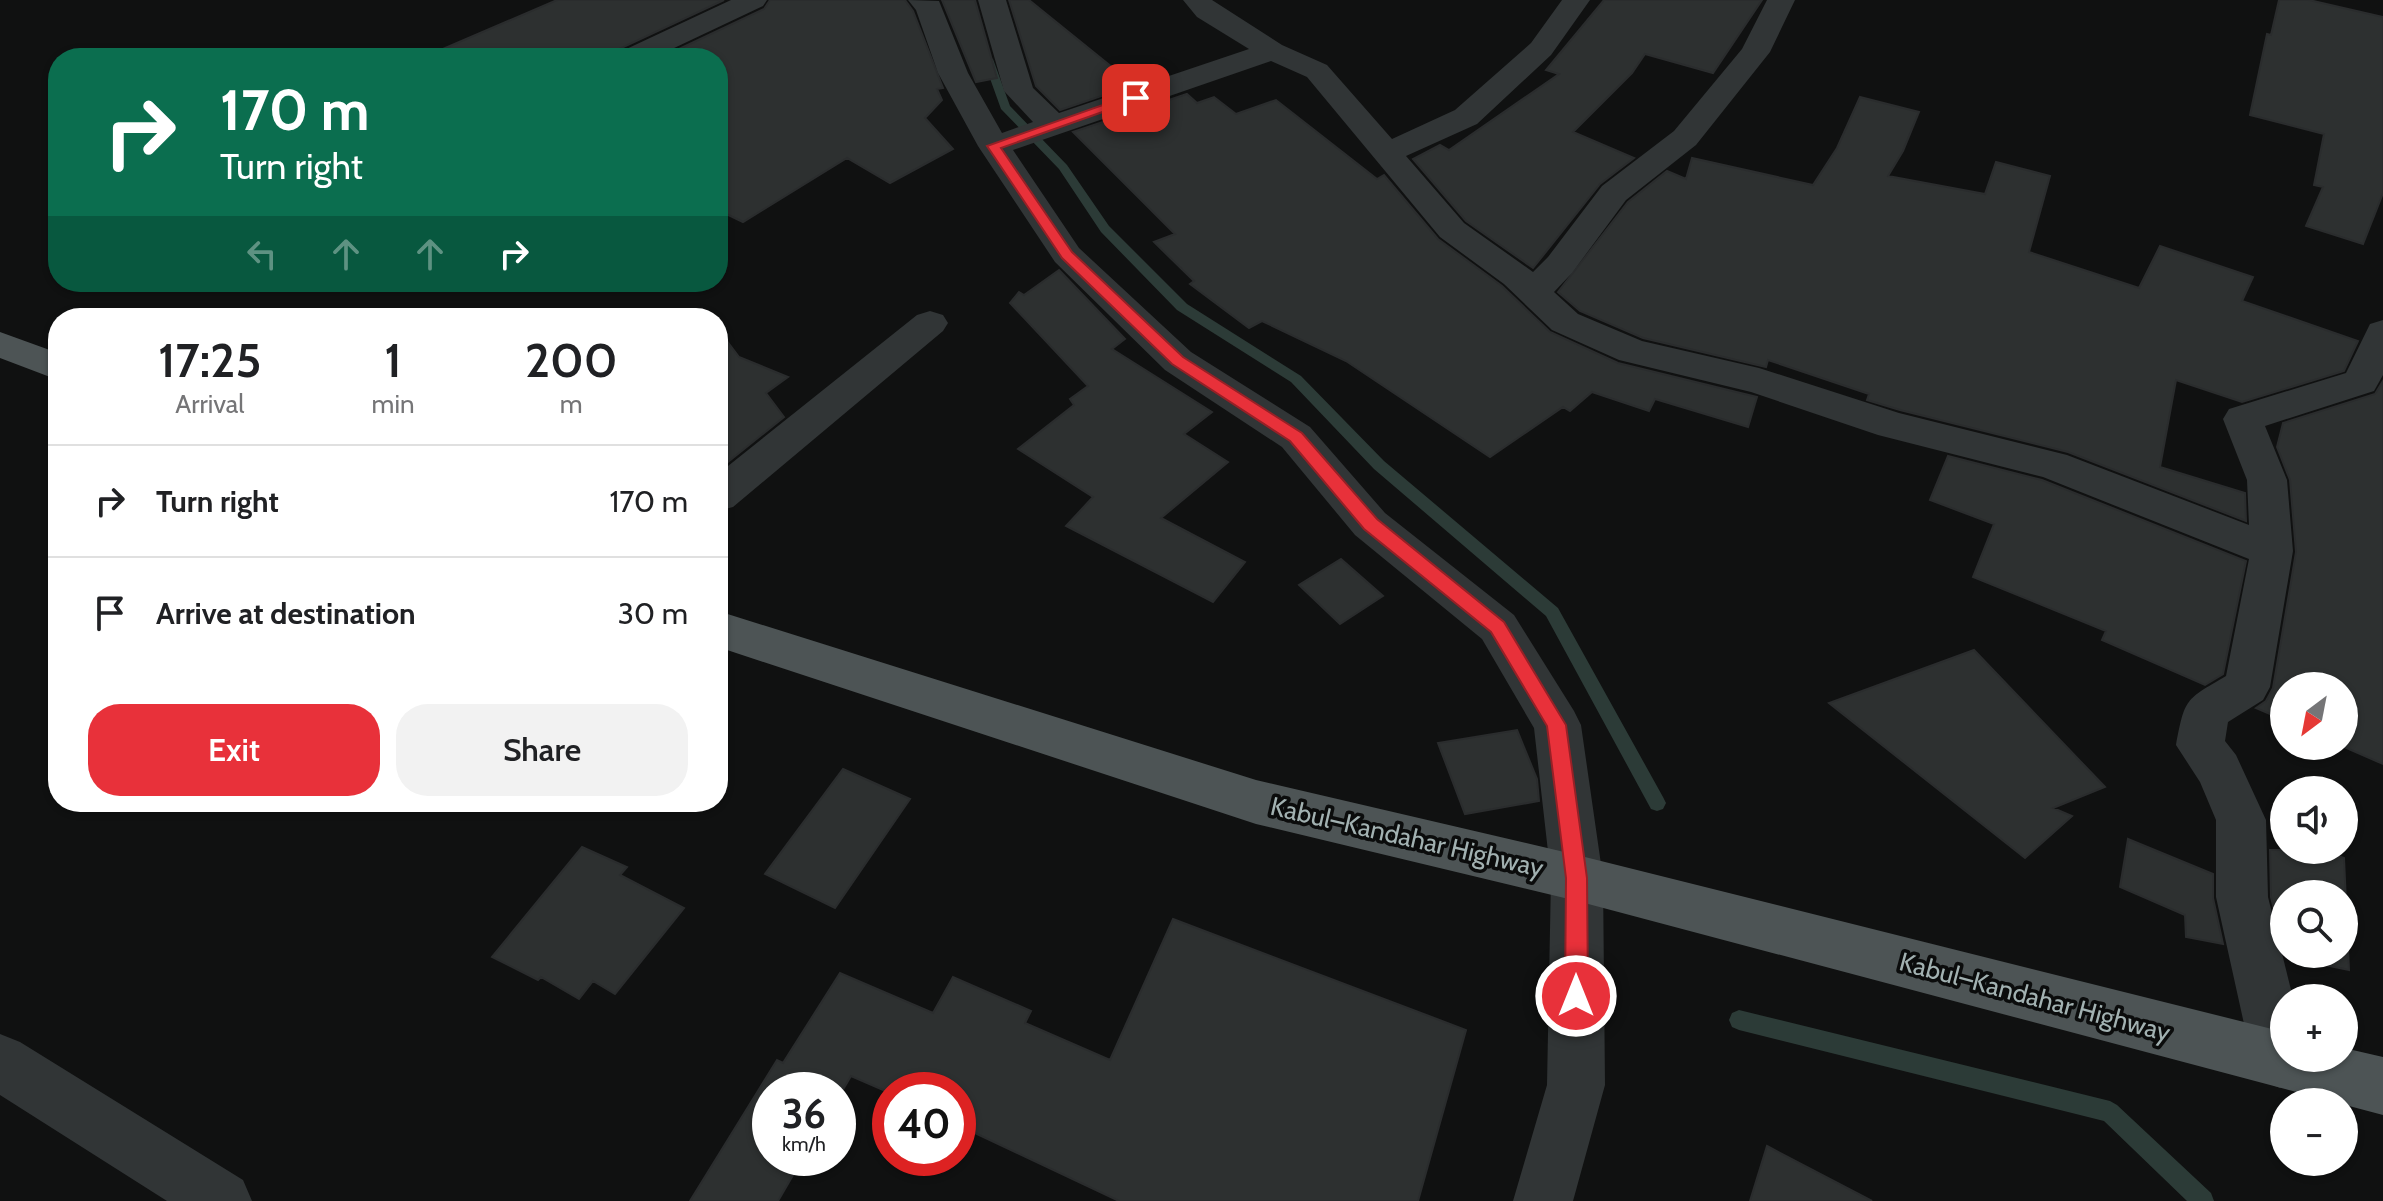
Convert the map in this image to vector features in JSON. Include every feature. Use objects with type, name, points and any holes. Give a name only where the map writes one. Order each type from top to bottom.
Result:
[{"type":"main road","points":[[0,344],[48,363]]},
{"type":"main road","name":"Kabul–Kandahar Highway","points":[[728,632],[1256,802],[1577,878],[2270,1057]]},
{"type":"main road","name":"Kabul–Kandahar Highway","points":[[2328,1072],[2383,1086]]},
{"type":"street","points":[[651,48],[753,0]]},
{"type":"street","points":[[922,0],[929,7],[953,73],[1001,144],[1067,255],[1178,361],[1296,437],[1370,524],[1498,627],[1557,725],[1577,878],[1576,1085],[1543,1201]]},
{"type":"street","points":[[992,0],[1019,91],[1054,126]]},
{"type":"street","points":[[1197,0],[1207,11],[1272,51],[1317,71],[1452,230],[1533,292],[1565,322],[1632,351],[1759,381],[1892,425],[2053,465],[2272,551]]},
{"type":"street","points":[[1387,153],[1466,117],[1541,49],[1576,0]]},
{"type":"street","points":[[1533,292],[1560,265],[1614,193],[1685,138],[1755,52],[1781,0]]},
{"type":"street","points":[[1001,144],[1272,51]]},
{"type":"street","points":[[728,488],[930,323]]},
{"type":"street","points":[[2270,1017],[2242,897],[2241,820],[2219,770],[2200,745],[2206,711],[2247,687],[2272,551],[2267,480],[2243,419],[2361,382],[2383,332]]},
{"type":"street","points":[[0,1062],[222,1201]]},
{"type":"building","points":[[557,0],[724,0],[621,48],[445,48]]},
{"type":"building","points":[[770,0],[905,0],[913,11],[943,88],[937,89],[942,100],[925,118],[953,149],[890,183],[847,158],[743,222],[728,215],[728,48],[681,48],[764,9]]},
{"type":"building","points":[[942,0],[975,0],[997,78],[976,82]]},
{"type":"building","points":[[1009,0],[1029,0],[1134,85],[1060,110],[1036,86]]},
{"type":"building","points":[[1604,0],[1762,0],[1713,73],[1645,54],[1632,73],[1573,132],[1634,158],[1600,184],[1533,268],[1466,221],[1413,159],[1440,145],[1449,150],[1559,74],[1546,70]]},
{"type":"building","points":[[2279,0],[2309,0],[2383,17],[2383,193],[2363,244],[2306,226],[2323,187],[2314,185],[2324,134],[2250,115],[2267,34],[2271,35]]},
{"type":"building","points":[[1187,94],[1197,103],[1214,97],[1236,114],[1276,100],[1377,179],[1384,175],[1438,239],[1502,286],[1550,332],[1618,363],[1757,397],[1748,427],[1655,399],[1649,411],[1592,392],[1570,411],[1563,407],[1490,457],[1346,361],[1262,321],[1249,328],[1190,284],[1194,281],[1154,242],[1175,234],[1073,132]]},
{"type":"building","points":[[1860,97],[1919,112],[1903,151],[1888,176],[1985,194],[1996,162],[2050,176],[2029,252],[2139,288],[2160,246],[2253,277],[2242,301],[2358,341],[2344,371],[2242,402],[2176,380],[2160,467],[2245,493],[2246,521],[2068,452],[1867,400],[1869,394],[1768,360],[1766,367],[1643,338],[1580,311],[1558,292],[1628,202],[1667,171],[1686,179],[1692,158],[1813,185],[1837,148]]},
{"type":"building","points":[[1059,270],[1125,339],[1112,349],[1212,412],[1184,434],[1228,462],[1161,518],[1245,562],[1213,602],[1066,526],[1093,497],[1018,449],[1074,405],[1070,399],[1088,386],[1010,303],[1019,292],[1024,295]]},
{"type":"building","points":[[728,342],[739,357],[788,377],[766,393],[784,417],[728,462]]},
{"type":"building","points":[[2383,381],[2383,764],[2358,753],[2358,672],[2276,672],[2296,552],[2290,480],[2277,447],[2283,423],[2375,394]]},
{"type":"building","points":[[1948,456],[2042,480],[2246,561],[2223,674],[2205,685],[2102,640],[2106,631],[1973,577],[1994,524],[1930,500]]},
{"type":"building","points":[[1341,559],[1383,596],[1340,624],[1299,585]]},
{"type":"building","points":[[1974,650],[2105,787],[2053,808],[2072,816],[2025,858],[1829,703]]},
{"type":"building","points":[[2270,694],[2270,714],[2256,708]]},
{"type":"building","points":[[1517,730],[1537,779],[1539,801],[1465,814],[1438,743]]},
{"type":"building","points":[[843,769],[910,799],[835,908],[765,874]]},
{"type":"building","points":[[2128,839],[2213,874],[2213,898],[2223,944],[2186,937],[2185,915],[2120,887]]},
{"type":"building","points":[[582,847],[627,867],[620,875],[684,908],[615,994],[593,981],[579,999],[541,977],[538,980],[492,957]]},
{"type":"building","points":[[2270,864],[2344,864],[2345,880],[2271,880]]},
{"type":"building","points":[[1173,919],[1466,1030],[1418,1201],[1119,1201],[976,1133],[976,1072],[872,1072],[872,1085],[856,1078],[856,1072],[770,1072],[777,1060],[783,1063],[840,973],[933,1013],[953,977],[1031,1011],[1025,1023],[1110,1060]]},
{"type":"building","points":[[752,1101],[752,1176],[793,1176],[778,1201],[690,1201]]},
{"type":"building","points":[[1767,1146],[1872,1201],[1750,1201]]},
{"type":"waterway","points":[[988,59],[1005,107],[1063,167],[1105,229],[1182,307],[1296,379],[1379,465],[1552,612],[1657,803]]},
{"type":"waterway","points":[[1739,1020],[2110,1112],[2203,1201]]},
{"type":"route","points":[[1136,98],[994,146],[1067,255],[1178,361],[1296,437],[1370,524],[1498,627],[1557,725],[1577,878],[1576,996]]}]
